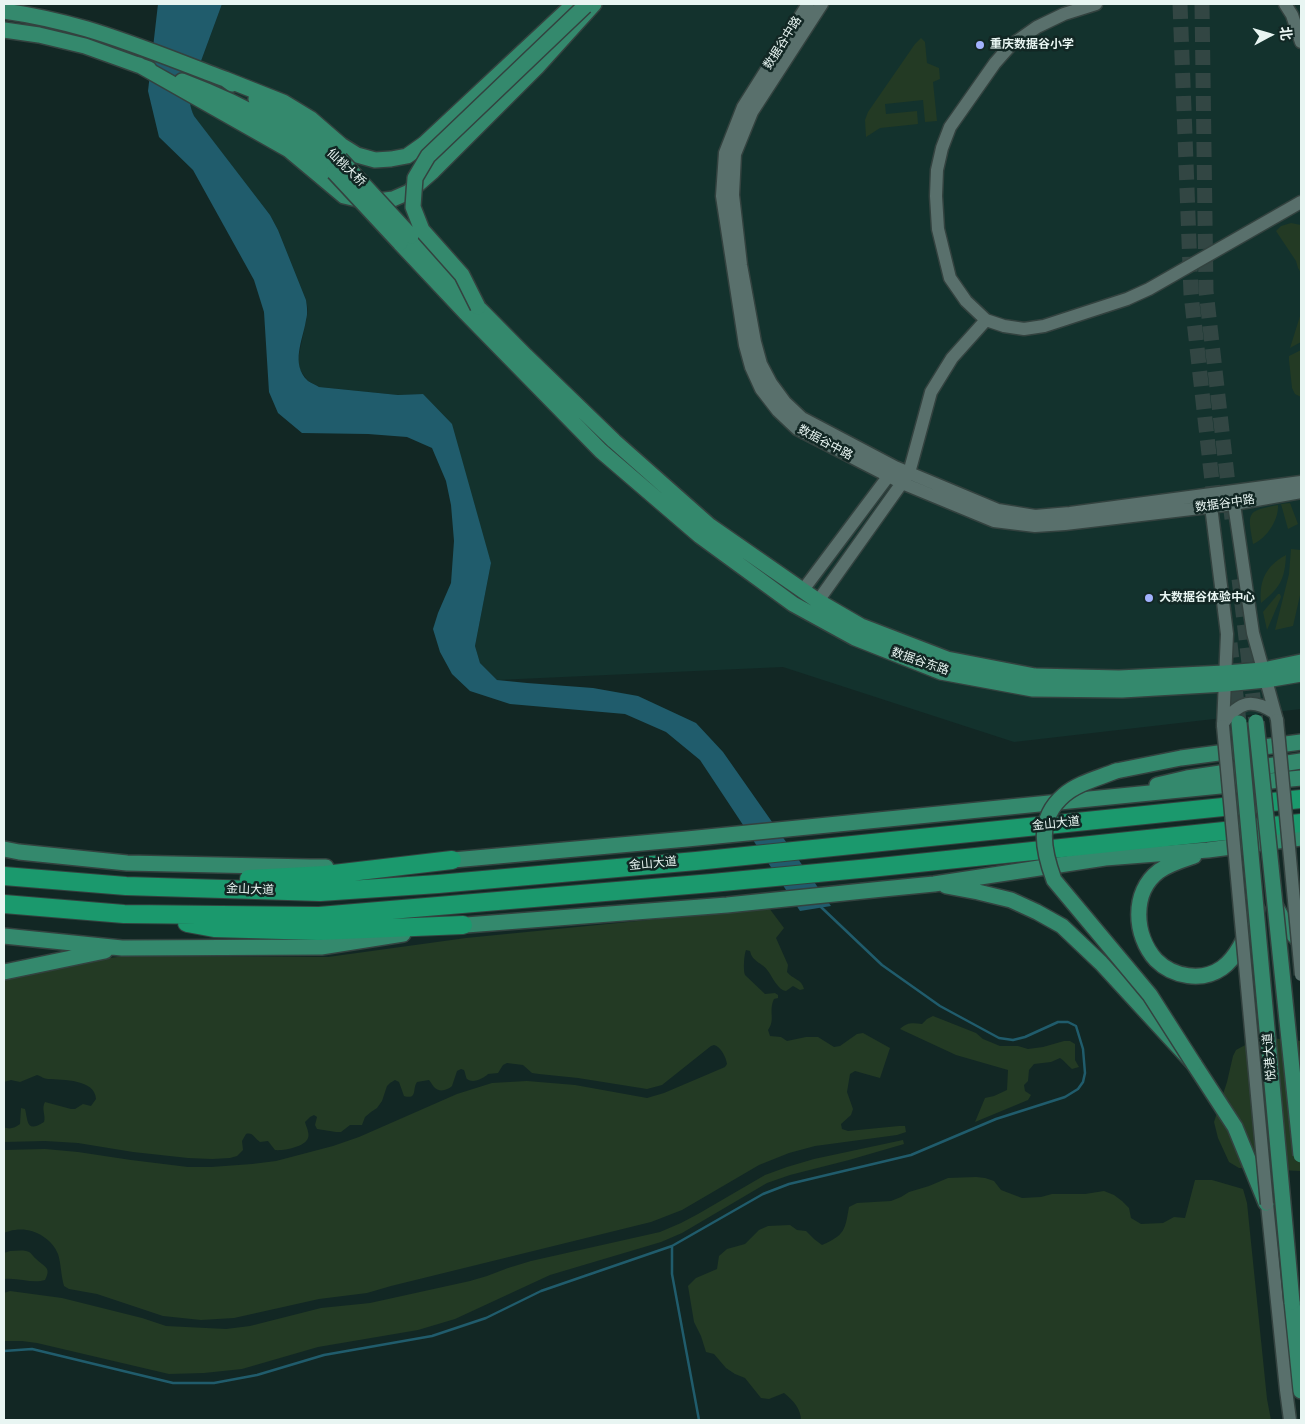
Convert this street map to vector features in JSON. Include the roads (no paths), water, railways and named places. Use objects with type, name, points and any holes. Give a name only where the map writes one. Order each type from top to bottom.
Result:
[{"type":"highway","name":"金山大道","points":[[4,876],[126,886],[320,892],[438,884],[853,845],[1301,798]]},
{"type":"highway","name":"金山大道","points":[[4,904],[124,914],[319,916],[712,883],[1301,823]]},
{"type":"highway","points":[[126,886],[325,875],[452,860]]},
{"type":"highway","points":[[124,914],[214,928],[318,931],[463,925]]},
{"type":"main road","points":[[140,65],[289,150],[344,196],[370,202],[393,199],[409,192],[433,171],[537,67],[586,5]]},
{"type":"main road","points":[[225,80],[283,102],[311,119],[341,145],[357,155],[375,160],[406,156],[424,144],[586,5]]},
{"type":"main road","points":[[478,307],[462,275],[422,230],[413,208],[415,178],[428,156],[586,5]]},
{"type":"main road","name":"仙桃大桥","points":[[4,11],[31,9],[47,11],[88,29],[225,80],[289,119],[340,159],[454,283],[614,441]]},
{"type":"main road","name":"仙桃大桥","points":[[4,30],[38,35],[85,46],[140,65],[218,94],[283,130],[324,161],[465,312],[601,451]]},
{"type":"main road","name":"数据谷东路","points":[[614,441],[710,526],[818,601],[861,626],[947,659],[1035,676],[1225,679]]},
{"type":"main road","name":"数据谷东路","points":[[601,451],[700,536],[794,604],[855,638],[941,672],[1033,689],[1122,690],[1264,675],[1301,674]]},
{"type":"main road","name":"数据谷东路","points":[[1264,675],[1301,662]]},
{"type":"main road","name":"悦港大道","points":[[1256,722],[1301,1154]]},
{"type":"main road","name":"悦港大道","points":[[1239,723],[1301,1392]]},
{"type":"main road","points":[[1267,1204],[1235,1127],[1150,995],[1054,880],[1047,860],[1043,836],[1049,812],[1064,795],[1084,783],[1116,771],[1181,758],[1301,742]]},
{"type":"main road","points":[[1095,799],[1187,778],[1301,761]]},
{"type":"main road","points":[[4,849],[127,863],[310,867],[452,860],[686,839],[1301,778]]},
{"type":"main road","points":[[4,936],[122,948],[321,947],[463,925],[727,905],[934,884],[1105,858],[1208,850],[1301,838]]},
{"type":"main road","points":[[1208,850],[1159,871],[1148,882],[1140,898],[1138,917],[1141,932],[1156,960],[1185,976],[1213,974],[1224,967],[1236,953],[1257,909]]},
{"type":"main road","points":[[934,884],[1010,900],[1062,926],[1101,963],[1194,1064]]},
{"type":"main road","points":[[1276,907],[1289,930],[1301,943]]},
{"type":"main road","points":[[4,972],[122,948]]},
{"type":"street","name":"数据谷中路","points":[[808,4],[743,107],[725,153],[722,196],[745,345],[751,367],[761,389],[778,411],[796,429],[994,521],[1036,526],[1234,504],[1301,492]]},
{"type":"street","name":"数据谷中路","points":[[822,4],[752,112],[735,154],[734,195],[741,265],[755,342],[761,364],[771,383],[785,402],[802,418],[892,472]]},
{"type":"street","points":[[1096,4],[1050,20],[1036,27],[1010,46],[995,63],[950,127],[942,148],[937,170],[938,229],[950,278],[966,301],[986,320],[1004,326],[1024,329],[1044,326],[1127,299],[1149,289],[1301,202]]},
{"type":"street","points":[[1285,4],[1292,15],[1301,42]]},
{"type":"street","points":[[818,601],[905,478],[931,392],[952,358],[986,320]]},
{"type":"street","points":[[803,590],[892,472]]},
{"type":"street","name":"数据谷中路","points":[[905,478],[998,510],[1035,516],[1301,482]]},
{"type":"street","points":[[1234,504],[1253,633],[1276,717],[1301,975]]},
{"type":"street","points":[[1211,506],[1227,634],[1223,724],[1276,1303],[1290,1420]]},
{"type":"street","points":[[1223,724],[1233,711],[1249,704],[1261,705],[1276,717]]},
{"type":"water","points":[[158,4],[222,4],[190,91],[191,107],[194,116],[270,215],[278,230],[306,300],[307,315],[299,352],[300,367],[303,374],[308,381],[319,387],[398,395],[423,394],[452,424],[491,563],[475,646],[480,663],[497,680],[593,688],[638,696],[696,723],[723,752],[831,906],[800,911],[700,760],[666,732],[625,714],[510,704],[470,691],[452,674],[440,652],[433,629],[451,583],[454,541],[451,505],[446,481],[432,448],[407,437],[368,434],[302,433],[278,413],[269,392],[264,312],[254,280],[193,170],[159,137],[148,91]]},
{"type":"waterway","points":[[4,1351],[32,1349],[173,1383],[214,1383],[257,1375],[324,1355],[432,1336],[486,1318],[541,1291],[672,1246],[763,1194],[789,1184],[911,1155],[996,1119],[1065,1097],[1078,1089],[1083,1082],[1085,1073],[1083,1049],[1076,1026],[1068,1022],[1058,1022],[1025,1037],[1013,1040],[999,1038],[940,1006],[882,965],[821,907]]},
{"type":"waterway","points":[[672,1247],[672,1274],[699,1420]]},
{"type":"tunnel","points":[[1180,4],[1191,294],[1215,508]]},
{"type":"tunnel","points":[[1202,4],[1206,291],[1232,519]]},
{"type":"tunnel","points":[[1239,579],[1256,722]]},
{"type":"tunnel","points":[[1230,643],[1239,722]]},
{"type":"place","name":"重庆数据谷小学","points":[[980,45]]},
{"type":"place","name":"大数据谷体验中心","points":[[1149,598]]}]
